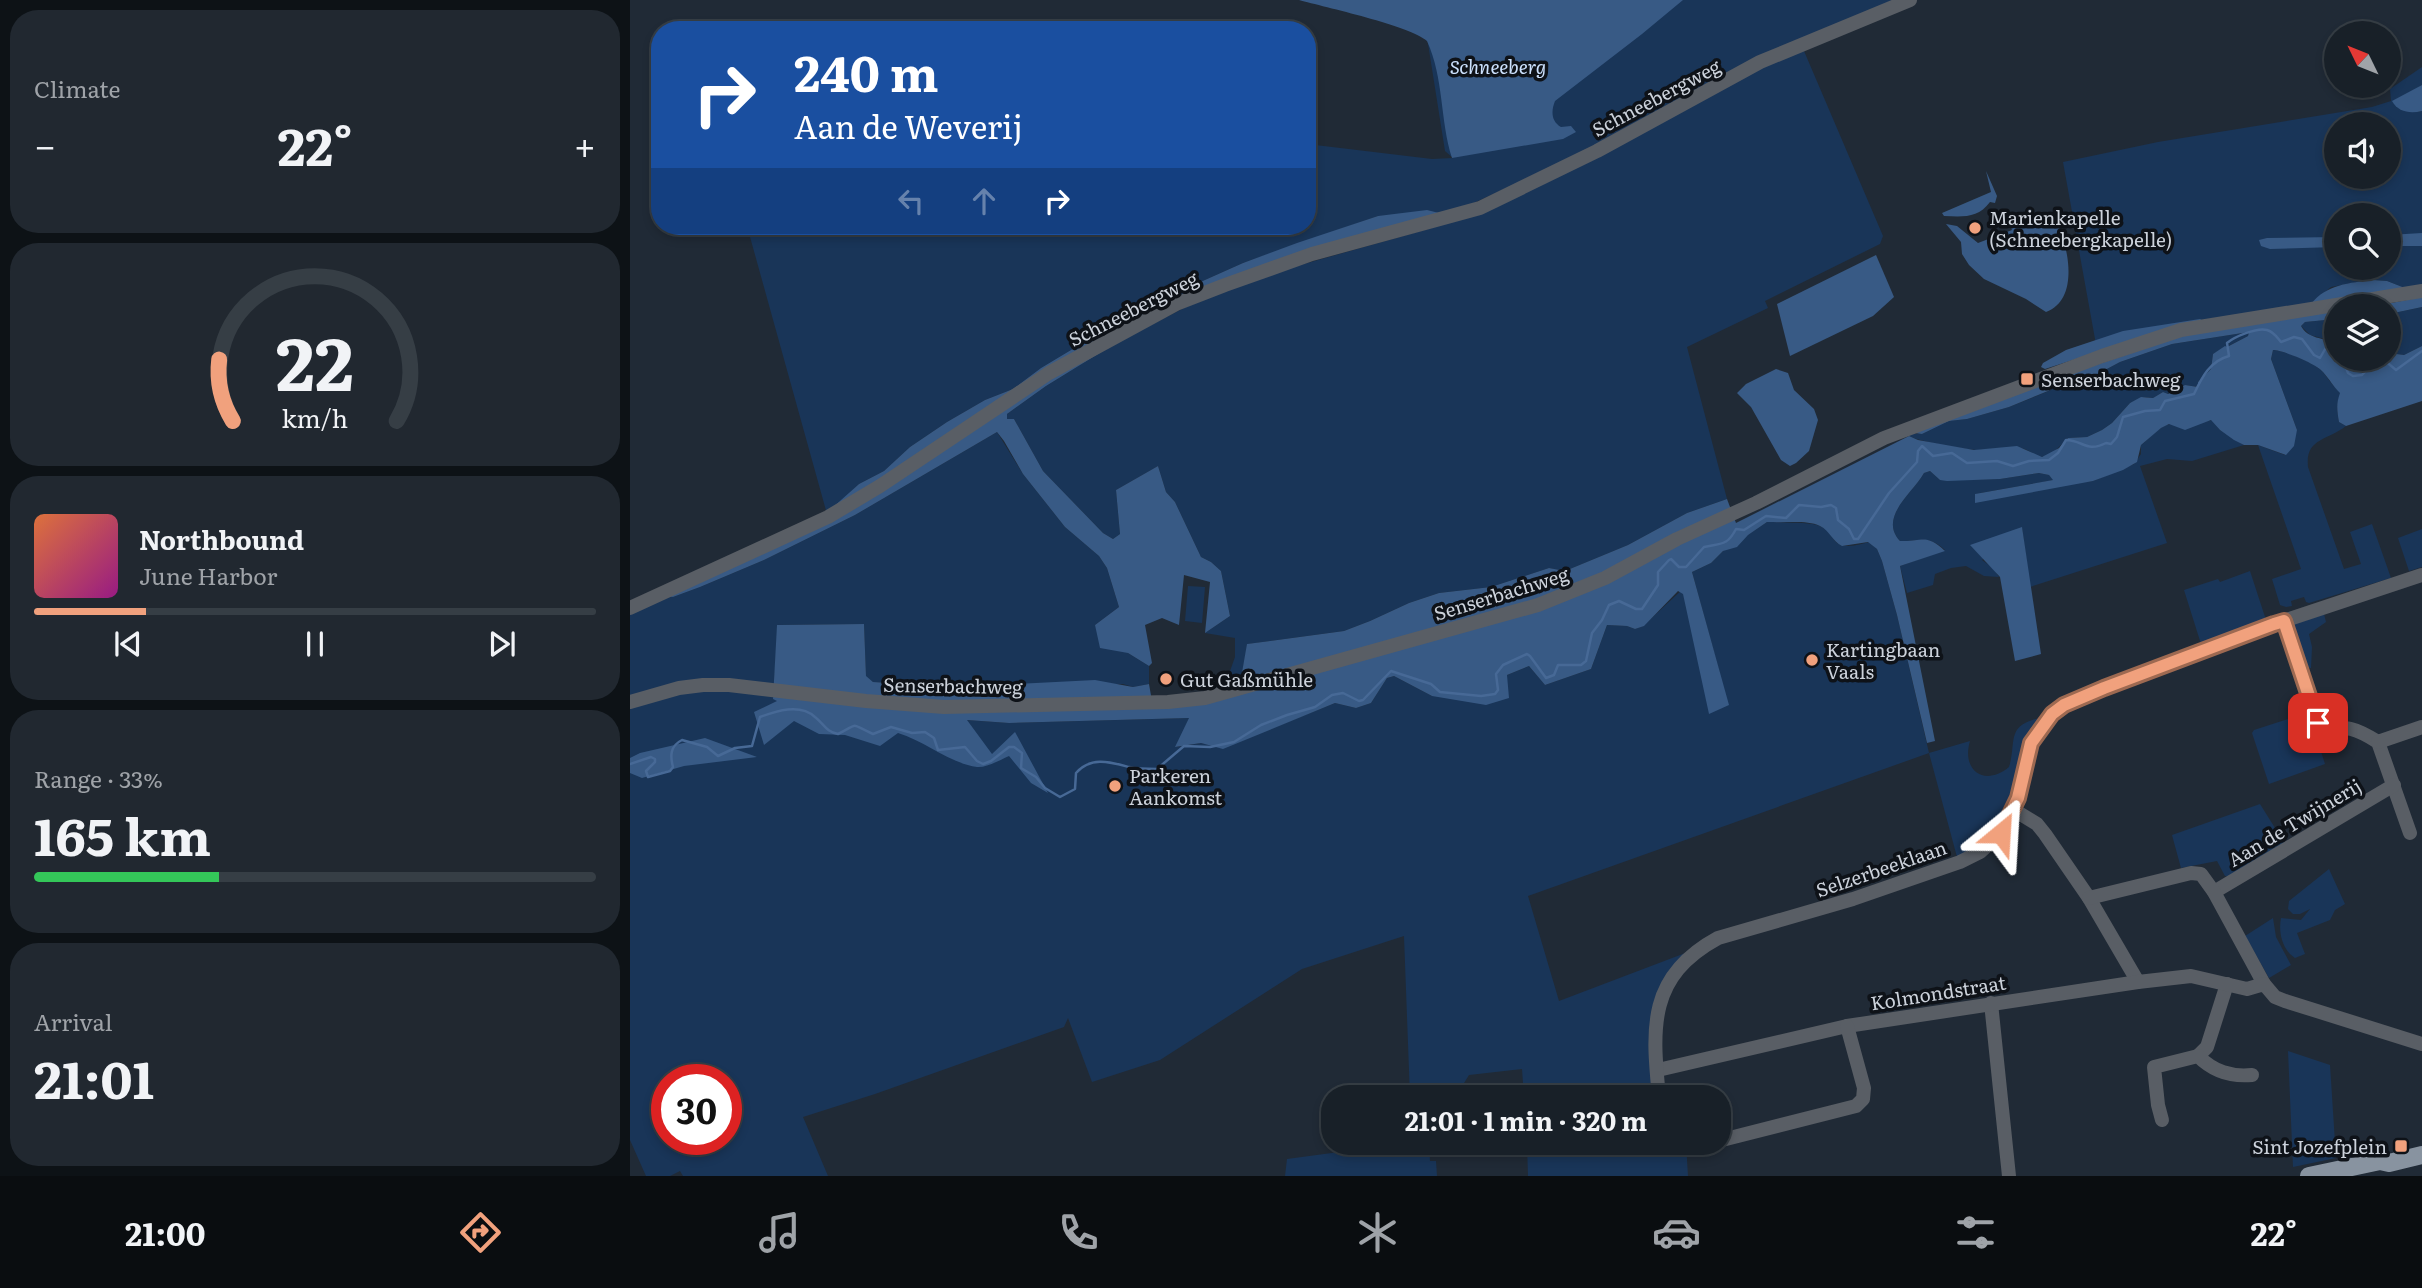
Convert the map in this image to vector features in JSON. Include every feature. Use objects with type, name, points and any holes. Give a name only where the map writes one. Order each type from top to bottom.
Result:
[{"type":"main road","points":[[2364,1176],[2391,1170],[2422,1155]]},
{"type":"main road","points":[[2309,1176],[2380,1161],[2391,1170]]},
{"type":"street","name":"Schneebergweg","points":[[630,608],[828,517],[891,479],[1049,373],[1176,304],[1312,254],[1480,208],[1597,151],[1760,62],[1910,0]]},
{"type":"street","name":"Senserbachweg","points":[[630,702],[679,688],[703,685],[729,685],[944,707],[1168,702],[1205,698],[1566,595],[1884,438],[2145,341],[2181,330],[2422,291]]},
{"type":"street","name":"Selzerbeeklaan","points":[[1659,1085],[1655,1031],[1662,996],[1678,970],[1703,946],[1718,938],[1853,899],[1960,862],[1989,845],[2001,833],[2014,810],[2031,743],[2044,723],[2058,709],[2104,688],[2284,621],[2422,575]]},
{"type":"street","points":[[2284,621],[2318,723],[2325,730],[2332,732],[2341,728],[2350,729],[2378,742],[2422,727]]},
{"type":"street","points":[[2378,742],[2410,833]]},
{"type":"street","name":"Aan de Twijnerij","points":[[2214,892],[2394,785]]},
{"type":"street","points":[[2014,810],[2036,824],[2045,834],[2089,898],[2138,982]]},
{"type":"street","points":[[2089,898],[2196,872],[2205,878],[2214,892],[2264,984],[2275,997],[2422,1044]]},
{"type":"street","name":"Kolmondstraat","points":[[1658,1070],[1847,1026],[2138,982],[2191,976],[2247,989],[2264,984]]},
{"type":"street","points":[[2162,1120],[2154,1067],[2198,1056],[2207,1046],[2227,984]]},
{"type":"street","points":[[1991,1003],[2010,1176]]},
{"type":"street","points":[[1731,1139],[1856,1106],[1863,1099],[1864,1088],[1847,1026]]},
{"type":"street","points":[[2198,1056],[2207,1065],[2235,1077],[2252,1075]]},
{"type":"green space","name":"Schneeberg","points":[[1299,0],[1683,0],[1555,101],[1555,122],[1561,127],[1571,126],[1576,132],[1563,139],[1452,158],[1436,70],[1427,41],[1386,23]]},
{"type":"green space","points":[[1314,0],[1902,0],[1611,141],[1447,215],[1378,216],[1243,263],[1131,313],[1117,316],[1093,330],[1081,344],[1013,389],[985,400],[910,447],[884,471],[859,484],[827,514],[750,235],[1316,235],[1316,145],[1432,159],[1453,158],[1445,151],[1426,31]]},
{"type":"green space","points":[[1804,51],[1883,236],[1880,244],[1765,301],[1768,308],[1687,347],[1727,499],[1687,513],[1628,545],[1565,571],[1549,568],[1491,587],[1439,593],[1344,631],[1248,644],[1239,686],[1225,685],[1235,657],[1235,638],[1205,633],[1230,616],[1221,571],[1201,557],[1175,502],[1166,492],[1158,466],[1116,490],[1120,534],[1113,539],[1103,533],[1043,471],[1014,419],[1007,419],[1007,414],[1046,386],[1116,343],[1186,307],[1272,273],[1467,218],[1764,64]]},
{"type":"green space","points":[[2422,67],[2417,112],[2422,111],[2422,285],[2405,288],[2387,281],[2373,280],[2331,287],[2311,304],[2097,350],[2063,162],[2158,142],[2324,115],[2324,189],[2401,189],[2401,112],[2341,112],[2391,101],[2391,98],[2401,98],[2401,81]]},
{"type":"green space","points":[[2422,85],[2422,111],[2405,111],[2398,108],[2392,101]]},
{"type":"green space","points":[[1986,171],[1997,196],[1995,203],[1990,202],[1981,211],[1970,215],[1944,216],[1942,213],[1991,192]]},
{"type":"green space","points":[[1427,210],[1447,215],[1202,287],[1121,325],[1111,331],[1116,343],[1046,386],[1007,414],[1007,419],[1014,419],[1043,471],[1103,533],[1113,539],[1120,534],[1116,490],[1158,466],[1166,492],[1175,502],[1201,557],[1221,571],[1230,616],[1205,633],[1210,582],[1184,575],[1179,625],[1162,618],[1145,625],[1152,663],[1149,666],[1128,653],[1100,648],[1095,625],[1119,607],[1107,568],[1099,556],[1065,527],[1023,474],[997,432],[855,515],[764,560],[673,597],[665,596],[831,509],[859,484],[884,471],[910,447],[947,422],[985,400],[1013,389],[1081,344],[1093,330],[1117,316],[1131,313],[1243,263],[1297,243],[1378,216]]},
{"type":"green space","points":[[2002,210],[2011,216],[2024,216],[2029,221],[2048,220],[2058,225],[2068,260],[2067,286],[2056,306],[2046,312],[1984,279],[1969,265],[1962,254],[1961,242],[1946,224],[1957,226],[1978,243],[2012,230]]},
{"type":"green space","points":[[2422,233],[2422,246],[2401,246],[2401,234]]},
{"type":"green space","points":[[2324,237],[2324,247],[2270,249],[2261,246],[2259,240]]},
{"type":"green space","points":[[1876,255],[1894,297],[1873,316],[1790,356],[1777,304]]},
{"type":"green space","points":[[2373,280],[2387,281],[2405,288],[2370,294],[2324,294],[2324,302],[2311,304],[2331,288]]},
{"type":"green space","points":[[2422,297],[2422,307],[2401,311],[2401,301]]},
{"type":"green space","points":[[2422,307],[2422,346],[2404,355],[2401,355],[2401,311]]},
{"type":"green space","points":[[2324,311],[2324,320],[2305,322],[2301,326],[2312,336],[2324,340],[2324,371],[2401,371],[2401,355],[2422,346],[2422,401],[2346,426],[2339,422],[2337,407],[2340,393],[2323,372],[2300,358],[2273,350],[2271,359],[2297,430],[2294,446],[2286,455],[2258,445],[2244,445],[2220,430],[2211,420],[2185,430],[2169,424],[2161,428],[2141,445],[2137,462],[2093,481],[1975,503],[1975,494],[2053,480],[2049,475],[2039,473],[2000,479],[1947,481],[1940,480],[1930,471],[1924,473],[1895,514],[1893,523],[1894,532],[1900,541],[1928,540],[1945,551],[1900,566],[1935,741],[1927,743],[1897,615],[1877,549],[1868,542],[1842,546],[1820,526],[1797,522],[1767,522],[1748,535],[1737,547],[1723,551],[1711,563],[1692,572],[1729,705],[1709,714],[1683,594],[1678,591],[1644,626],[1635,629],[1607,625],[1591,669],[1545,685],[1529,666],[1507,675],[1509,698],[1486,705],[1432,696],[1394,676],[1387,678],[1371,703],[1356,708],[1335,703],[1223,749],[1201,743],[1175,747],[1189,718],[1009,723],[967,720],[992,754],[1015,732],[1048,793],[1031,783],[1009,756],[981,767],[967,765],[898,733],[880,746],[845,735],[819,734],[794,721],[764,745],[754,712],[777,701],[773,699],[777,625],[864,624],[866,676],[873,682],[956,687],[1095,680],[1133,687],[1149,684],[1153,707],[1238,695],[1247,644],[1344,631],[1439,593],[1491,587],[1549,568],[1565,571],[1628,545],[1687,513],[1727,499],[1736,523],[1909,436],[1974,450],[2017,446],[2042,457],[2059,448],[2068,438],[2087,437],[2102,430],[2130,403],[2141,397],[2153,398],[2163,392],[2168,394],[2185,385],[2198,387],[2198,382],[2211,369],[2213,354],[2248,336],[2249,332],[2172,344],[2120,362],[2090,378],[2066,380],[2048,391],[2009,407],[1967,419],[1949,421],[1922,434],[1914,433],[1947,415],[2200,330]]},
{"type":"green space","points":[[2200,319],[2203,321],[2045,369],[2041,367],[2043,363],[2066,350],[2123,331]]},
{"type":"green space","points":[[2324,320],[2324,339],[2310,335],[2301,326],[2305,322]]},
{"type":"green space","points":[[2249,332],[2248,336],[2213,354],[2211,369],[2198,382],[2199,387],[2185,385],[2167,394],[2163,392],[2153,398],[2144,397],[2130,403],[2102,430],[2087,437],[2068,438],[2045,456],[2038,456],[2021,448],[1972,450],[1909,436],[1914,430],[1915,434],[1922,434],[1949,421],[1967,419],[2009,407],[2051,390],[2066,380],[2090,378],[2120,362],[2172,344]]},
{"type":"green space","points":[[2273,350],[2314,365],[2341,393],[2338,418],[2339,422],[2346,426],[2314,445],[2310,450],[2308,467],[2344,569],[2361,564],[2350,532],[2372,524],[2391,578],[2309,603],[2304,597],[2291,601],[2292,606],[2286,607],[2280,605],[2272,579],[2301,569],[2258,445],[2285,455],[2297,430],[2271,359]]},
{"type":"green space","points":[[1776,369],[1788,373],[1794,390],[1814,409],[1818,420],[1809,451],[1790,466],[1781,460],[1751,407],[1737,393],[1746,384]]},
{"type":"green space","points":[[2212,420],[2220,430],[2244,445],[2192,461],[2167,459],[2140,466],[2167,543],[2030,587],[2022,528],[1982,560],[1993,568],[1999,577],[1984,576],[1966,566],[1951,568],[1935,574],[1933,585],[1907,593],[1900,566],[1945,550],[1928,540],[1900,541],[1894,532],[1895,514],[1924,473],[1930,471],[1940,480],[2000,479],[2039,473],[2049,475],[2054,480],[1975,494],[2093,481],[2134,464],[2141,454],[2141,445],[2162,427]]},
{"type":"green space","points":[[997,432],[1023,474],[1065,527],[1099,556],[1107,568],[1119,607],[1095,625],[1128,653],[1149,666],[1149,684],[1133,687],[1123,684],[956,687],[873,682],[866,677],[864,624],[778,625],[773,699],[1009,723],[1190,718],[1176,747],[1201,743],[1223,748],[1335,703],[1356,708],[1371,703],[1387,678],[1394,676],[1432,696],[1529,666],[1545,685],[1591,669],[1607,625],[1635,629],[1643,626],[1684,588],[1720,674],[1692,572],[1711,563],[1723,551],[1767,522],[1817,525],[1829,532],[1839,544],[1845,546],[1869,542],[1877,549],[1897,615],[1929,753],[1528,896],[1559,1001],[1688,952],[1666,978],[1656,1085],[1523,1085],[1522,1069],[1469,1075],[1463,1085],[1410,1085],[1404,936],[1302,969],[1160,1060],[1092,1082],[1068,1018],[1064,1027],[803,1117],[828,1176],[683,1176],[680,1171],[670,1176],[646,1176],[630,1140],[630,613],[665,596],[673,597],[764,560],[855,515]]},
{"type":"green space","points":[[2022,527],[2041,654],[2015,661],[2000,577],[1970,545]]},
{"type":"green space","points":[[2422,529],[2422,567],[2409,571],[2398,538]]},
{"type":"green space","points":[[2250,571],[2266,620],[2201,644],[2184,590],[2218,579],[2220,582]]},
{"type":"green space","points":[[1188,586],[1205,587],[1202,623],[1185,621]]},
{"type":"green space","points":[[2324,614],[2326,622],[2309,634],[2312,647],[2311,668],[2303,669],[2289,626]]},
{"type":"green space","points":[[2309,714],[2325,764],[2269,784],[2252,733],[2254,730]]},
{"type":"green space","points":[[2040,718],[2017,775],[2004,819],[1980,846],[1957,857],[1929,753],[1970,741],[1968,752],[1972,768],[1977,773],[1992,776],[2009,767],[2017,730],[2029,721]]},
{"type":"green space","points":[[705,738],[757,757],[684,766],[642,778],[630,773],[630,758],[640,753]]},
{"type":"green space","points":[[2260,804],[2285,844],[2232,876],[2225,876],[2217,861],[2181,868],[2172,835]]},
{"type":"green space","points":[[2329,869],[2345,904],[2335,910],[2330,920],[2297,933],[2305,954],[2295,958],[2287,951],[2282,941],[2281,918],[2301,920],[2310,909],[2293,914],[2288,909],[2289,901]]},
{"type":"green space","points":[[2273,918],[2276,937],[2291,965],[2269,978],[2245,936]]},
{"type":"green space","points":[[2288,1051],[2330,1065],[2336,1158],[2293,1167]]},
{"type":"green space","points":[[1321,1154],[1430,1155],[1430,1161],[1436,1161],[1437,1176],[1285,1176],[1287,1159]]},
{"type":"green space","points":[[1527,1155],[1687,1155],[1688,1176],[1528,1176]]},
{"type":"waterway","points":[[630,764],[651,757],[655,762],[646,771],[648,777],[670,771],[673,767],[673,748],[682,740],[707,747],[718,756],[735,748],[752,746],[760,717],[795,709],[809,713],[828,730],[838,734],[855,726],[873,734],[891,727],[912,733],[925,732],[934,738],[938,750],[965,747],[983,764],[1009,747],[1014,747],[1022,753],[1021,768],[1060,797],[1075,789],[1076,773],[1088,764],[1108,762],[1157,769],[1184,746],[1210,747],[1234,742],[1261,725],[1315,707],[1332,695],[1343,693],[1359,701],[1363,700],[1391,671],[1431,684],[1440,692],[1481,696],[1495,694],[1498,690],[1496,674],[1503,665],[1527,654],[1546,678],[1554,675],[1558,665],[1581,665],[1586,661],[1592,633],[1609,605],[1619,601],[1642,609],[1658,585],[1658,572],[1669,560],[1679,567],[1686,567],[1704,547],[1723,543],[1736,529],[1744,530],[1766,516],[1786,518],[1799,505],[1831,505],[1836,508],[1838,520],[1849,529],[1854,539],[1858,539],[1889,493],[1917,462],[1918,451],[1922,446],[1933,456],[1952,453],[1967,463],[1997,461],[2013,466],[2029,461],[2049,460],[2058,453],[2066,440],[2094,447],[2111,444],[2117,437],[2123,417],[2160,410],[2165,401],[2194,394],[2212,366],[2229,356],[2227,343],[2246,333],[2263,329],[2272,332],[2281,342],[2294,337],[2302,339],[2314,355],[2320,358],[2324,351]]},
{"type":"waterway","points":[[2401,366],[2422,351]]},
{"type":"waterway","points":[[2347,371],[2353,376],[2362,375],[2366,371]]},
{"type":"place","name":"Marienkapelle (Schneebergkapelle)","points":[[1975,228]]},
{"type":"place","name":"Senserbachweg","points":[[2027,379]]},
{"type":"place","name":"Kartingbaan Vaals","points":[[1812,660]]},
{"type":"place","name":"Gut Gaßmühle","points":[[1166,679]]},
{"type":"place","name":"Parkeren Aankomst","points":[[1115,786]]},
{"type":"place","name":"Sint Jozefplein","points":[[2401,1146]]},
{"type":"route","points":[[2001,833],[2014,810],[2031,743],[2052,714],[2064,705],[2104,688],[2274,624],[2284,621],[2318,723]]}]
